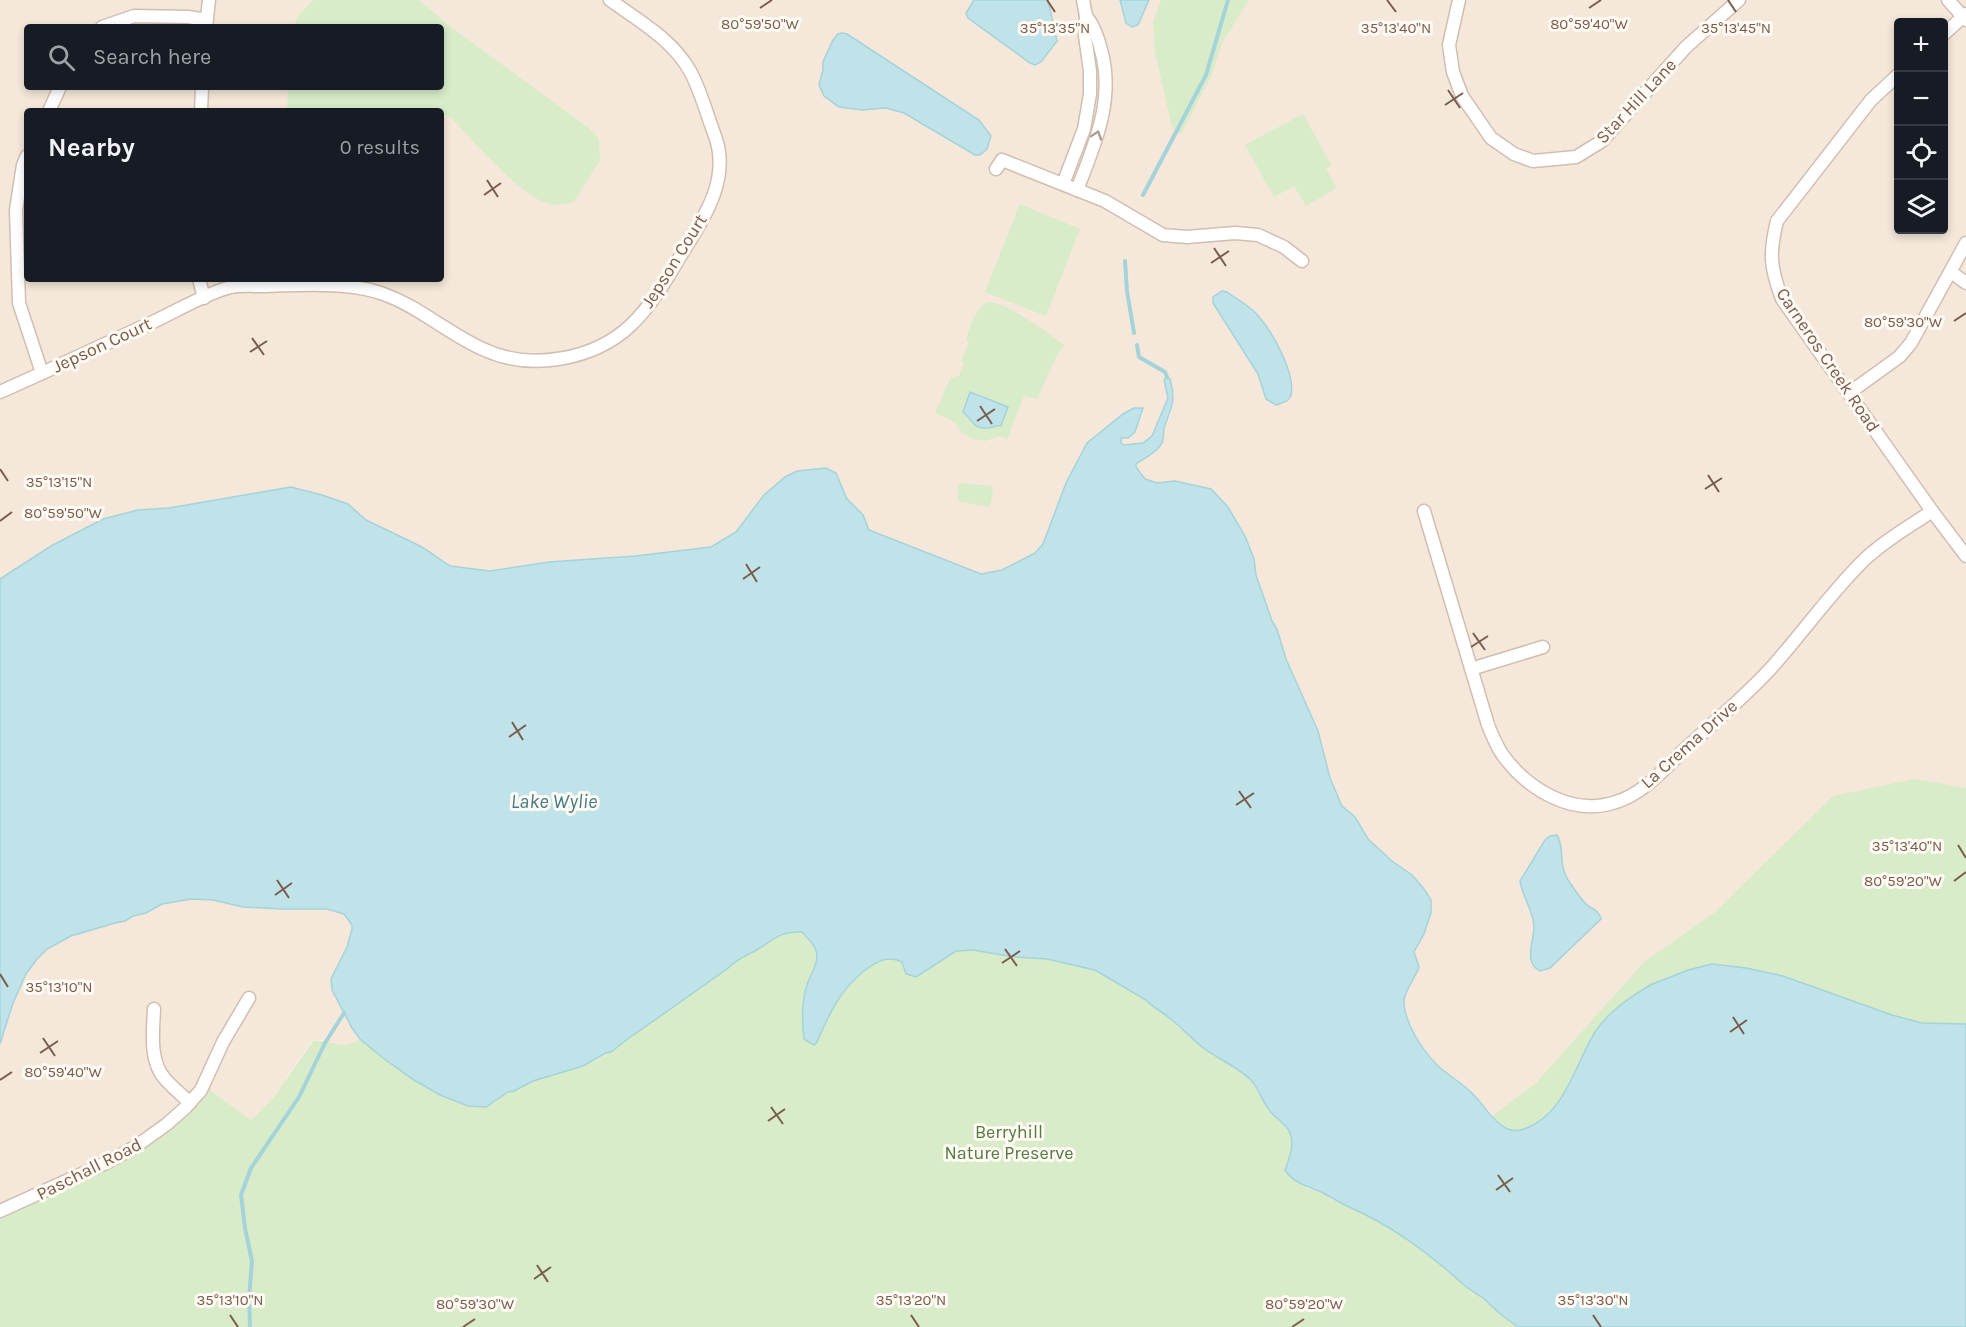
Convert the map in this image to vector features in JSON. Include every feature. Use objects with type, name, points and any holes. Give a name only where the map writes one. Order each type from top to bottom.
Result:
[{"type":"street","points":[[111,24],[134,16],[188,17],[206,24],[209,0]]},
{"type":"street","name":"Jepson Court","points":[[0,392],[231,287],[321,285],[367,289],[385,294],[405,304],[484,350],[516,359],[536,361],[562,359],[601,346],[629,327],[648,307],[691,239],[717,191],[721,164],[719,146],[690,71],[664,38],[610,0]]},
{"type":"street","points":[[1063,184],[1084,129],[1089,104],[1090,71],[1084,36],[1086,16],[1083,0]]},
{"type":"street","name":"Star Hill Lane","points":[[1459,0],[1449,45],[1454,72],[1462,96],[1491,138],[1514,154],[1533,161],[1575,158],[1602,141],[1686,46],[1739,0]]},
{"type":"street","points":[[1948,0],[1965,17],[1948,31]]},
{"type":"street","points":[[1077,190],[1101,124],[1106,87],[1101,47],[1094,26],[1086,16]]},
{"type":"street","name":"Carneros Creek Road","points":[[1894,79],[1871,100],[1777,221],[1771,246],[1773,275],[1782,299],[1966,556]]},
{"type":"street","points":[[50,108],[59,90]]},
{"type":"street","points":[[201,108],[202,90]]},
{"type":"street","points":[[996,169],[1000,161],[1004,160],[1119,208],[1163,235],[1187,237],[1235,233],[1258,235],[1284,247],[1302,261]]},
{"type":"street","points":[[24,163],[16,210],[19,303],[42,373]]},
{"type":"street","points":[[1849,393],[1899,357],[1911,343],[1966,243]]},
{"type":"street","points":[[1951,272],[1966,283]]},
{"type":"street","points":[[200,282],[204,298]]},
{"type":"street","name":"La Crema Drive","points":[[1424,511],[1471,669],[1495,741],[1502,754],[1527,780],[1550,796],[1572,804],[1600,806],[1630,796],[1653,779],[1771,668],[1869,555],[1932,511]]},
{"type":"street","points":[[1471,669],[1543,646]]},
{"type":"street","name":"Paschall Road","points":[[0,1211],[98,1167],[135,1147],[167,1124],[201,1090],[223,1042],[249,998]]},
{"type":"street","points":[[154,1009],[153,1035],[155,1058],[159,1069],[165,1079],[190,1103]]},
{"type":"shaded area","points":[[0,0],[1966,0],[1966,1024],[1922,1023],[1502,1125],[1472,1093],[1436,1064],[1415,1035],[1404,1007],[1403,997],[1416,976],[1414,952],[1424,934],[1412,875],[1392,861],[1368,839],[1355,817],[1342,806],[1330,778],[1318,731],[1272,621],[1245,536],[1227,507],[1211,489],[1175,481],[1157,483],[1145,479],[1136,467],[1136,464],[1158,449],[1162,443],[1166,424],[1171,414],[1174,394],[1164,380],[1168,398],[1152,436],[1144,443],[1124,445],[1121,443],[1121,438],[1135,432],[1143,412],[1123,414],[1099,432],[1087,443],[1066,483],[1043,544],[1037,552],[1002,570],[981,574],[869,530],[864,518],[847,499],[836,473],[826,468],[797,471],[736,532],[711,547],[679,552],[549,562],[490,571],[450,566],[422,547],[366,520],[360,514],[291,487],[169,508],[138,510],[103,519],[51,546],[0,579]]},
{"type":"shaded area","points":[[191,899],[213,900],[243,907],[327,909],[344,914],[352,925],[352,929],[347,947],[331,979],[332,990],[360,1039],[353,1045],[344,1047],[321,1040],[312,1041],[273,1098],[251,1120],[166,1129],[0,1215],[0,1044],[13,1003],[26,974],[47,949],[71,936],[125,921],[162,904]]},
{"type":"green space","points":[[313,0],[419,0],[447,24],[590,129],[599,139],[600,160],[574,202],[554,205],[536,198],[510,178],[450,117],[444,114],[444,108],[287,108],[288,90],[444,90],[444,24],[294,24],[299,15]]},
{"type":"green space","points":[[1161,0],[1249,0],[1222,43],[1211,77],[1181,134],[1172,128],[1155,52],[1153,22]]},
{"type":"green space","points":[[1303,114],[1332,166],[1326,169],[1337,188],[1306,206],[1294,186],[1274,197],[1245,145]]},
{"type":"green space","points":[[1020,204],[1080,229],[1046,316],[985,292]]},
{"type":"green space","points":[[987,302],[1016,312],[1065,345],[1058,353],[1037,399],[1024,396],[1007,439],[1000,436],[985,441],[973,439],[961,432],[955,422],[935,413],[951,376],[955,378],[959,376],[964,363],[961,361],[969,342],[966,340],[971,324],[979,309]]},
{"type":"green space","points":[[961,483],[991,486],[993,490],[990,507],[960,502],[958,485]]},
{"type":"green space","points":[[1914,779],[1966,788],[1966,1024],[1922,1023],[1892,1015],[1783,976],[1747,968],[1712,964],[1662,979],[1596,1032],[1563,1095],[1545,1117],[1525,1129],[1515,1131],[1502,1125],[1492,1116],[1537,1082],[1644,962],[1715,912],[1833,796]]},
{"type":"green space","name":"Berryhill Nature Preserve","points":[[789,932],[802,932],[814,946],[817,956],[808,982],[817,1042],[831,1012],[848,986],[868,968],[882,960],[891,959],[902,962],[906,974],[916,977],[956,951],[973,950],[1014,957],[1047,959],[1095,970],[1146,1000],[1187,1032],[1203,1048],[1233,1065],[1251,1080],[1269,1111],[1289,1130],[1293,1142],[1285,1170],[1307,1188],[1323,1193],[1331,1199],[1370,1216],[1404,1236],[1518,1327],[0,1327],[0,1215],[111,1164],[207,1088],[251,1120],[273,1098],[313,1041],[347,1045],[360,1039],[420,1084],[457,1103],[473,1107],[487,1106],[534,1080],[583,1066],[605,1055],[738,960]]},
{"type":"water","points":[[974,0],[1048,0],[1057,41],[1041,62],[1035,65],[1030,63],[968,18],[966,13]]},
{"type":"water","points":[[1120,0],[1149,0],[1138,25],[1132,27],[1126,23]]},
{"type":"water","points":[[842,33],[847,34],[979,120],[991,136],[987,149],[980,155],[975,155],[904,113],[886,108],[862,110],[839,107],[824,96],[819,85],[823,62],[833,40]]},
{"type":"water","points":[[1222,291],[1253,310],[1271,334],[1287,366],[1292,387],[1289,399],[1276,405],[1266,399],[1258,374],[1213,303],[1213,297]]},
{"type":"water","name":"Lake Wylie","points":[[1167,377],[1172,386],[1173,398],[1164,427],[1162,443],[1154,452],[1136,464],[1136,467],[1145,479],[1157,483],[1175,481],[1211,489],[1228,507],[1245,536],[1254,559],[1256,575],[1272,621],[1318,731],[1330,778],[1342,806],[1355,817],[1368,839],[1392,861],[1412,875],[1431,900],[1431,913],[1424,934],[1414,952],[1419,967],[1405,995],[1404,1004],[1411,1028],[1431,1058],[1472,1093],[1494,1119],[1508,1129],[1516,1131],[1538,1122],[1550,1112],[1567,1087],[1595,1032],[1620,1006],[1650,985],[1688,970],[1712,964],[1783,976],[1892,1015],[1922,1023],[1966,1024],[1966,1327],[1518,1327],[1409,1241],[1379,1222],[1298,1182],[1289,1175],[1285,1170],[1291,1150],[1292,1140],[1289,1131],[1272,1114],[1256,1086],[1239,1070],[1202,1047],[1146,1000],[1095,970],[1047,959],[1014,957],[973,950],[956,951],[916,977],[906,974],[902,962],[891,959],[882,960],[864,971],[848,986],[836,1003],[814,1045],[804,1039],[803,1010],[804,996],[816,963],[817,952],[802,932],[788,933],[738,960],[611,1052],[583,1066],[533,1081],[508,1092],[486,1107],[468,1106],[440,1095],[414,1080],[360,1039],[352,1028],[332,990],[331,979],[347,947],[352,929],[352,925],[344,914],[327,909],[243,907],[213,900],[191,899],[162,904],[125,921],[71,936],[47,949],[26,974],[13,1003],[0,1044],[0,579],[51,546],[103,519],[138,510],[169,508],[291,487],[348,504],[366,520],[422,547],[450,566],[490,571],[549,562],[635,556],[711,547],[736,532],[764,495],[785,477],[797,471],[826,468],[836,473],[847,499],[863,515],[869,530],[981,574],[1002,570],[1035,553],[1043,544],[1066,483],[1087,443],[1134,408],[1143,408],[1135,432],[1128,438],[1121,438],[1121,443],[1124,445],[1143,443],[1152,436],[1168,398],[1164,380]]},
{"type":"water","points":[[970,392],[1008,407],[1001,426],[982,428],[973,423],[963,412]]},
{"type":"water","points":[[1557,835],[1561,845],[1563,868],[1568,880],[1585,903],[1597,912],[1601,919],[1550,968],[1540,971],[1532,963],[1534,927],[1520,881],[1545,840]]},
{"type":"waterway","points":[[1143,195],[1206,75],[1228,0]]},
{"type":"waterway","points":[[1125,261],[1134,333]]},
{"type":"waterway","points":[[1137,345],[1139,357],[1165,372],[1167,377]]},
{"type":"waterway","points":[[250,1327],[249,1298],[252,1261],[241,1195],[251,1168],[299,1097],[325,1043],[344,1013]]}]
